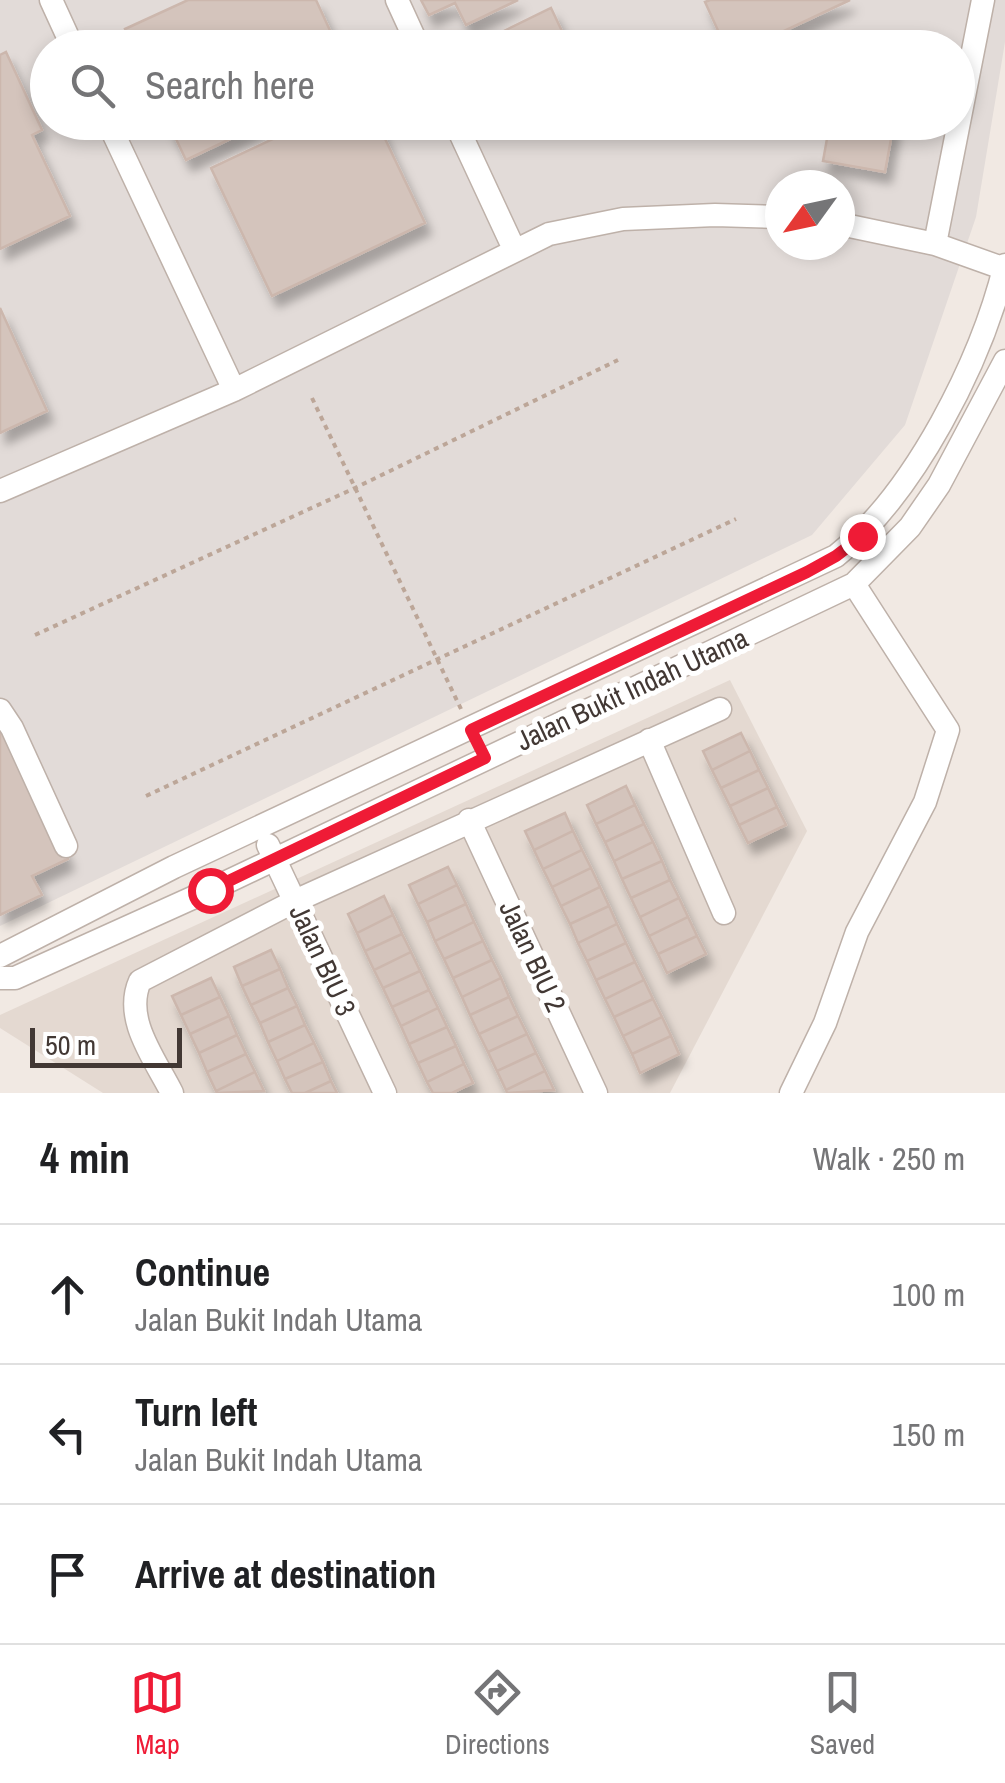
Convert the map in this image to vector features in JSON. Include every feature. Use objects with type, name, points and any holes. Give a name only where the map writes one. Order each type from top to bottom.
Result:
[{"type":"street","points":[[51,0],[65,30]]},
{"type":"street","points":[[397,0],[411,30]]},
{"type":"street","points":[[975,42],[983,0]]},
{"type":"street","points":[[116,140],[234,390]]},
{"type":"street","points":[[463,140],[514,249]]},
{"type":"street","points":[[936,244],[956,140]]},
{"type":"street","points":[[0,491],[234,390],[549,234],[624,219],[765,217]]},
{"type":"street","points":[[855,227],[936,244],[1005,268]]},
{"type":"street","name":"Jalan Bukit Indah Utama","points":[[0,956],[174,868],[836,556],[862,536],[896,496],[930,441],[984,335],[1005,268]]},
{"type":"street","name":"Jalan Bukit Indah Utama","points":[[0,978],[15,978],[854,584],[910,527],[929,499],[1005,361]]},
{"type":"street","points":[[791,1093],[825,1023],[857,932],[925,802],[948,730],[854,584]]},
{"type":"street","points":[[172,1093],[133,1014],[132,997],[140,981],[295,901],[720,709]]},
{"type":"street","points":[[0,710],[66,846]]},
{"type":"street","points":[[649,740],[724,913]]},
{"type":"street","name":"Jalan BIU 2","points":[[469,820],[596,1093]]},
{"type":"street","name":"Jalan BIU 3","points":[[260,828],[385,1093]]},
{"type":"path","points":[[35,634],[355,488],[618,360]]},
{"type":"path","points":[[312,398],[471,730]]},
{"type":"path","points":[[146,796],[736,519]]},
{"type":"shaded area","points":[[0,0],[1005,0],[1005,42],[976,217],[905,425],[812,535],[0,926]]},
{"type":"shaded area","points":[[730,680],[807,831],[670,1093],[103,1093],[0,1028],[0,1015]]},
{"type":"building","points":[[188,0],[316,0],[330,30],[125,30]]},
{"type":"building","points":[[421,0],[518,0],[466,25],[455,3],[429,15]]},
{"type":"building","points":[[850,0],[786,30],[718,30],[705,2]]},
{"type":"building","points":[[551,8],[561,30],[506,30]]},
{"type":"building","points":[[6,52],[30,104],[30,140],[34,140],[70,216],[0,249],[0,55]]},
{"type":"building","points":[[177,140],[228,140],[186,160]]},
{"type":"building","points":[[271,140],[386,140],[425,223],[272,296],[211,168]]},
{"type":"building","points":[[827,140],[891,140],[885,172],[823,161]]},
{"type":"building","points":[[0,308],[47,411],[0,433]]},
{"type":"building","points":[[0,718],[68,859],[32,876],[42,895],[0,915]]},
{"type":"building","points":[[741,733],[750,751],[712,770],[703,751]]},
{"type":"building","points":[[750,751],[759,770],[721,788],[712,770]]},
{"type":"building","points":[[759,770],[768,788],[730,806],[721,788]]},
{"type":"building","points":[[626,786],[635,805],[596,824],[587,805]]},
{"type":"building","points":[[768,788],[777,807],[739,825],[730,806]]},
{"type":"building","points":[[635,805],[644,824],[605,842],[596,824]]},
{"type":"building","points":[[777,807],[786,825],[748,843],[739,825]]},
{"type":"building","points":[[565,813],[573,831],[534,850],[525,831]]},
{"type":"building","points":[[644,824],[653,842],[614,861],[605,842]]},
{"type":"building","points":[[573,831],[582,850],[543,869],[534,850]]},
{"type":"building","points":[[653,842],[662,861],[622,879],[614,861]]},
{"type":"building","points":[[582,850],[591,868],[552,887],[543,869]]},
{"type":"building","points":[[662,861],[670,880],[631,898],[622,879]]},
{"type":"building","points":[[448,867],[457,885],[418,904],[409,885]]},
{"type":"building","points":[[591,868],[600,887],[561,906],[552,887]]},
{"type":"building","points":[[670,880],[679,898],[640,917],[631,898]]},
{"type":"building","points":[[457,885],[466,904],[427,922],[418,904]]},
{"type":"building","points":[[600,887],[609,906],[570,924],[561,906]]},
{"type":"building","points":[[384,896],[393,915],[357,933],[348,914]]},
{"type":"building","points":[[679,898],[688,917],[649,936],[640,917]]},
{"type":"building","points":[[466,904],[474,922],[435,941],[427,922]]},
{"type":"building","points":[[609,906],[617,924],[578,943],[570,924]]},
{"type":"building","points":[[393,915],[402,934],[365,951],[357,933]]},
{"type":"building","points":[[688,917],[697,936],[658,954],[649,936]]},
{"type":"building","points":[[474,922],[483,941],[444,959],[435,941]]},
{"type":"building","points":[[617,924],[626,943],[587,961],[578,943]]},
{"type":"building","points":[[402,934],[411,952],[374,970],[365,951]]},
{"type":"building","points":[[697,936],[706,954],[667,973],[658,954]]},
{"type":"building","points":[[483,941],[492,960],[453,978],[444,959]]},
{"type":"building","points":[[626,943],[635,962],[596,980],[587,961]]},
{"type":"building","points":[[271,950],[280,969],[242,986],[234,967]]},
{"type":"building","points":[[411,952],[420,971],[383,988],[374,970]]},
{"type":"building","points":[[492,960],[501,978],[462,997],[453,978]]},
{"type":"building","points":[[635,962],[644,980],[605,999],[596,980]]},
{"type":"building","points":[[280,969],[288,988],[251,1005],[242,986]]},
{"type":"building","points":[[420,971],[429,990],[392,1007],[383,988]]},
{"type":"building","points":[[211,978],[220,997],[181,1015],[172,996]]},
{"type":"building","points":[[501,978],[509,997],[470,1015],[462,997]]},
{"type":"building","points":[[644,980],[653,999],[614,1017],[605,999]]},
{"type":"building","points":[[288,988],[297,1006],[260,1023],[251,1005]]},
{"type":"building","points":[[429,990],[438,1008],[401,1026],[392,1007]]},
{"type":"building","points":[[220,997],[229,1016],[190,1034],[181,1015]]},
{"type":"building","points":[[509,997],[518,1016],[479,1034],[470,1015]]},
{"type":"building","points":[[653,999],[662,1017],[623,1036],[614,1017]]},
{"type":"building","points":[[297,1006],[305,1025],[268,1042],[260,1023]]},
{"type":"building","points":[[438,1008],[447,1027],[409,1044],[401,1026]]},
{"type":"building","points":[[229,1016],[237,1035],[199,1053],[190,1034]]},
{"type":"building","points":[[518,1016],[527,1034],[488,1052],[479,1034]]},
{"type":"building","points":[[662,1017],[671,1036],[632,1054],[623,1036]]},
{"type":"building","points":[[305,1025],[314,1043],[277,1061],[268,1042]]},
{"type":"building","points":[[447,1027],[456,1046],[418,1063],[409,1044]]},
{"type":"building","points":[[527,1034],[536,1053],[497,1071],[488,1052]]},
{"type":"building","points":[[237,1035],[246,1054],[207,1072],[199,1053]]},
{"type":"building","points":[[671,1036],[679,1054],[640,1073],[632,1054]]},
{"type":"building","points":[[314,1043],[323,1062],[285,1079],[277,1061]]},
{"type":"building","points":[[456,1046],[464,1064],[427,1082],[418,1063]]},
{"type":"building","points":[[536,1053],[545,1071],[506,1090],[497,1071]]},
{"type":"building","points":[[246,1054],[255,1072],[216,1091],[207,1072]]},
{"type":"building","points":[[323,1062],[331,1081],[305,1093],[292,1093],[285,1079]]},
{"type":"building","points":[[464,1064],[473,1083],[452,1093],[433,1093],[427,1082]]},
{"type":"building","points":[[545,1071],[554,1090],[507,1093],[506,1090]]},
{"type":"building","points":[[255,1072],[264,1091],[217,1093],[216,1091]]},
{"type":"building","points":[[331,1081],[337,1093],[305,1093]]},
{"type":"route","points":[[210,890],[485,758],[471,730],[807,572],[862,536]]}]
